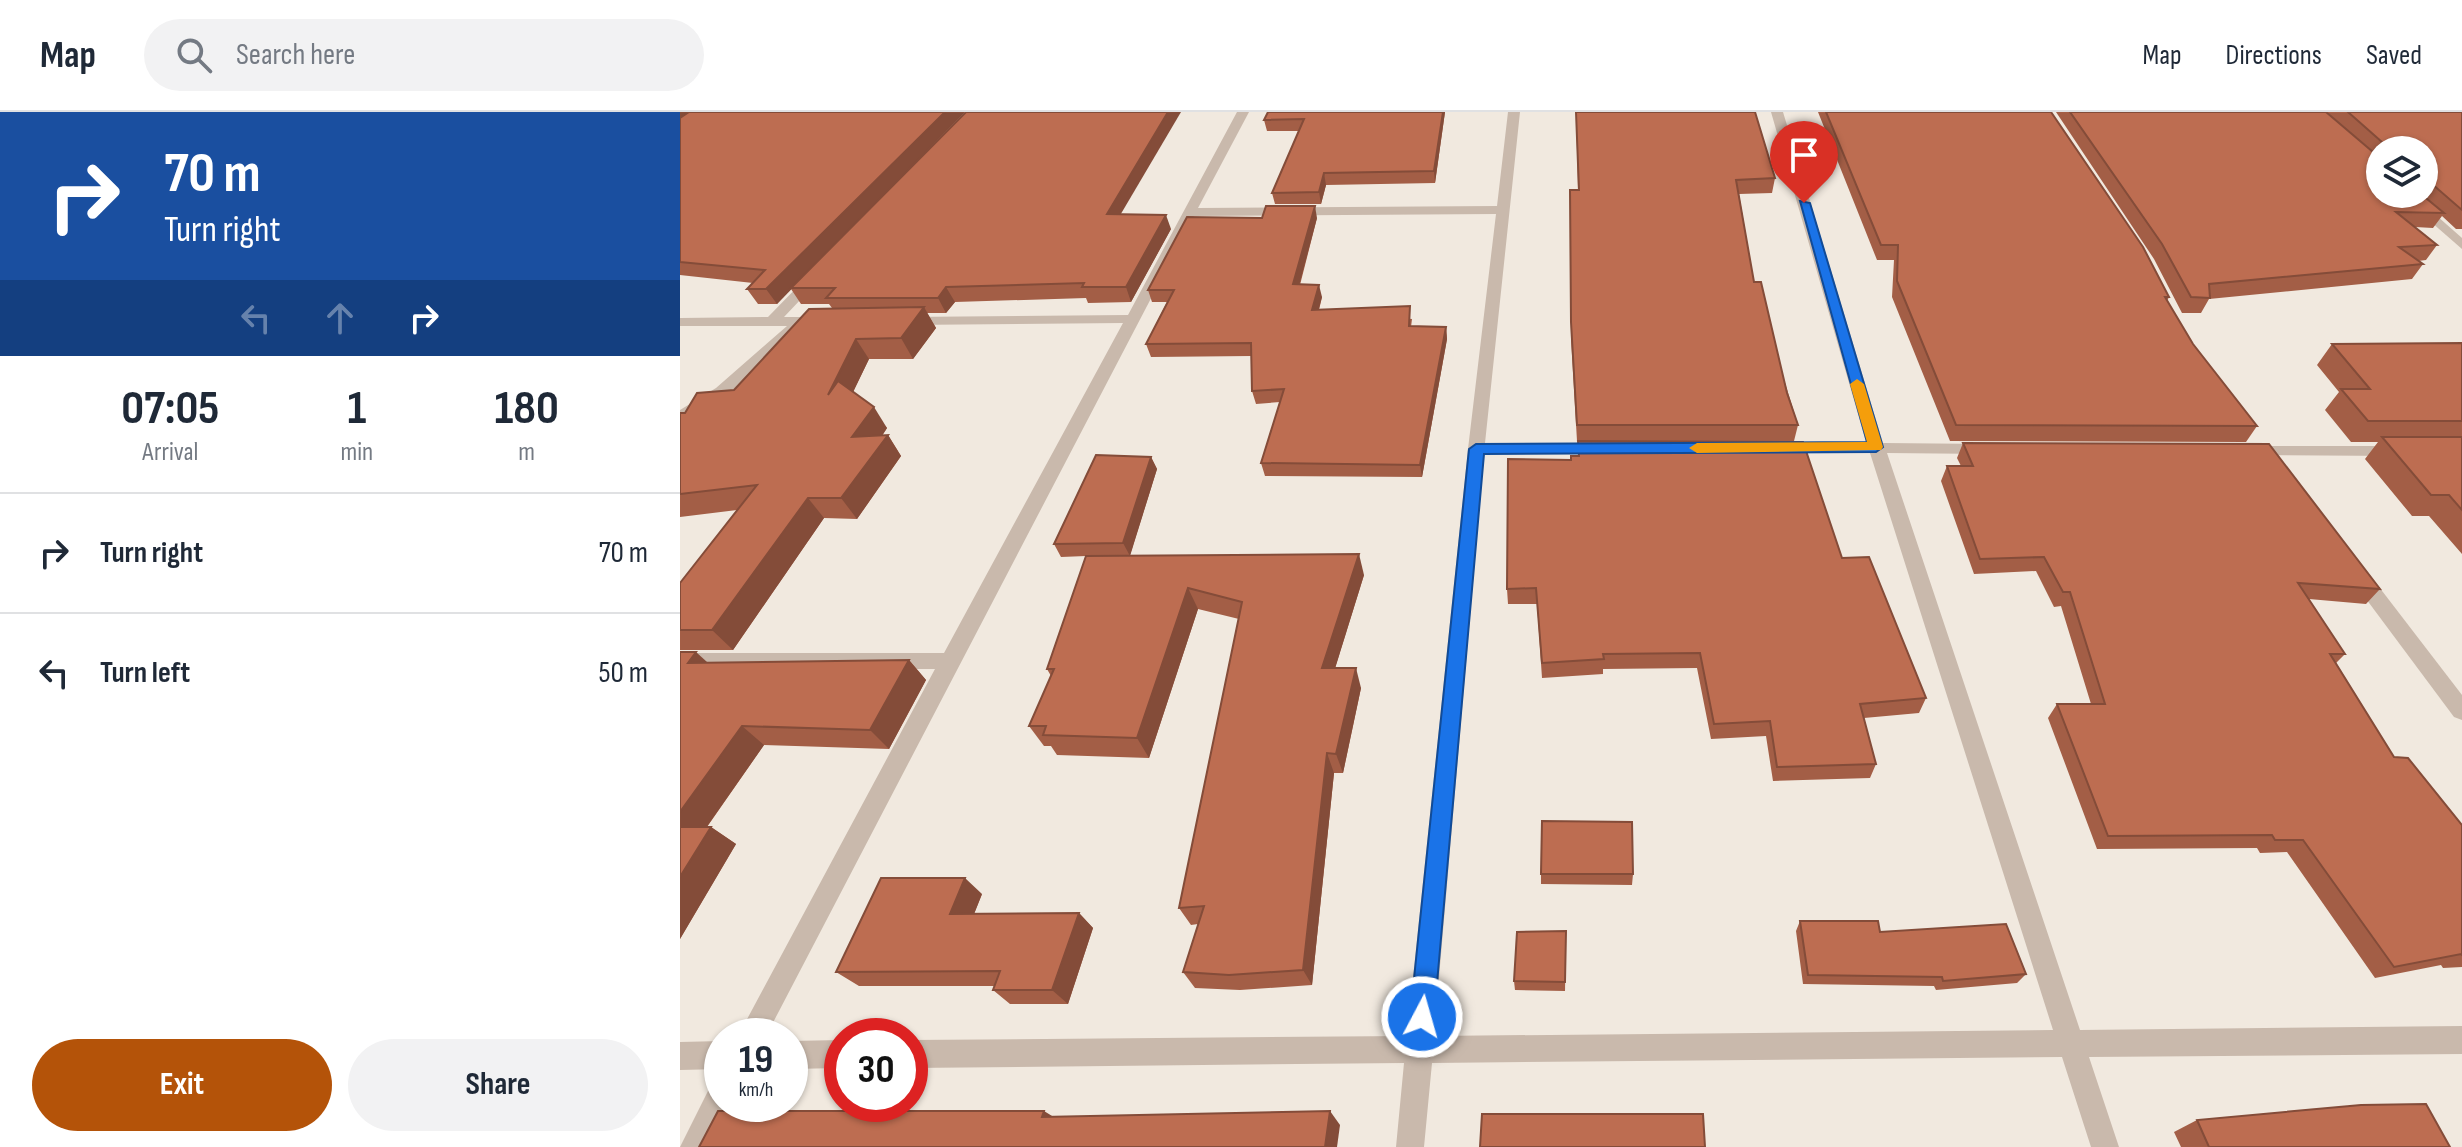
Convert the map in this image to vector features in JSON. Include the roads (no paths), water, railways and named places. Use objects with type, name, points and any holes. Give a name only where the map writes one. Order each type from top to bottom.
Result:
[{"type":"street","points":[[761,1018],[1130,319],[1243,112]]},
{"type":"street","points":[[1410,1147],[1476,449],[1514,112]]},
{"type":"street","points":[[1777,112],[1876,447],[2105,1147]]},
{"type":"street","points":[[2421,208],[2462,245]]},
{"type":"street","points":[[1190,212],[1502,210]]},
{"type":"street","points":[[771,322],[825,267]]},
{"type":"street","points":[[894,321],[1130,319]]},
{"type":"street","points":[[680,322],[831,321]]},
{"type":"street","points":[[680,417],[722,391],[800,322]]},
{"type":"street","points":[[2260,445],[2283,476]]},
{"type":"street","points":[[2225,452],[2260,445],[2416,450]]},
{"type":"street","points":[[1764,447],[1998,449]]},
{"type":"street","points":[[1476,449],[1620,448]]},
{"type":"street","points":[[2349,562],[2462,711]]},
{"type":"street","points":[[680,661],[949,661]]},
{"type":"street","points":[[928,1054],[2462,1040]]},
{"type":"street","points":[[680,1056],[704,1055]]},
{"type":"street","points":[[694,1147],[707,1122]]}]
